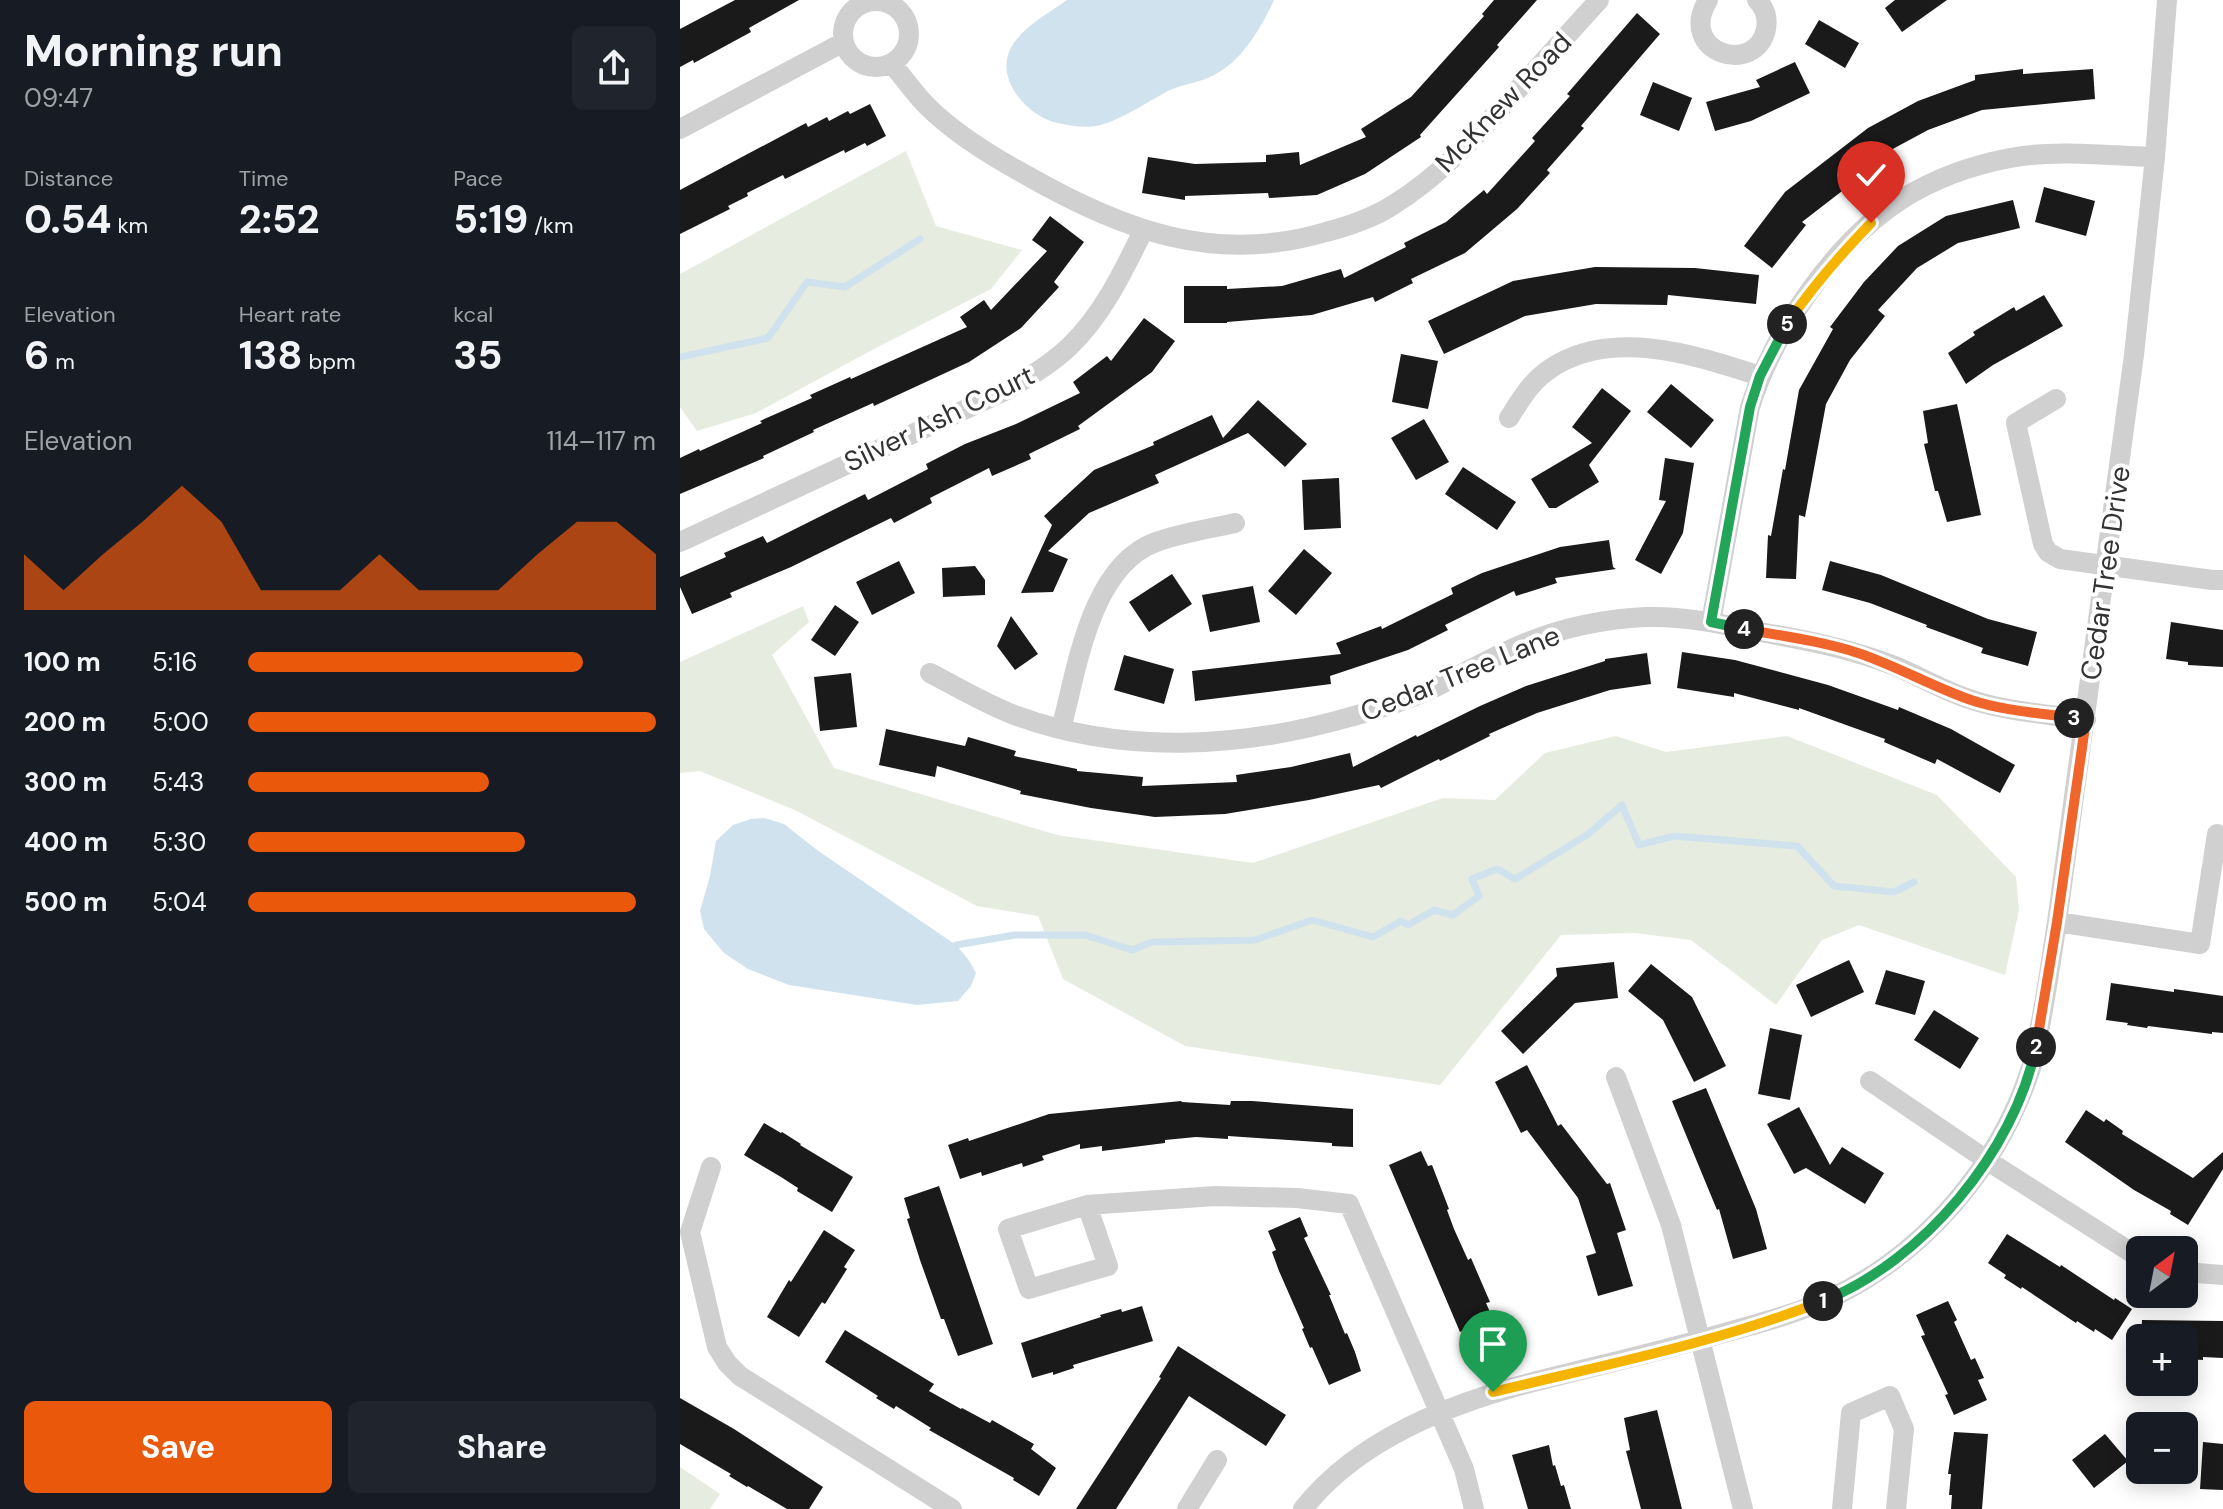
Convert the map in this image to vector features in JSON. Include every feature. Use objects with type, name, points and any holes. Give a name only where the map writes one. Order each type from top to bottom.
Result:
[{"type":"street","points":[[868,0],[884,1],[898,8],[910,29],[903,55],[892,64],[879,68],[863,65],[852,57],[842,43],[845,20],[853,9],[868,0]]},
{"type":"street","name":"McKnew Road","points":[[892,64],[926,105],[964,137],[1071,201],[1143,231],[1182,240],[1228,245],[1275,245],[1352,225],[1391,207],[1430,179],[1467,146],[1599,0]]},
{"type":"street","points":[[1708,0],[1700,12],[1699,25],[1703,37],[1713,49],[1729,56],[1743,55],[1757,47],[1765,35],[1767,22],[1763,7],[1757,0]]},
{"type":"street","name":"Cedar Tree Drive","points":[[1303,1509],[1347,1466],[1384,1441],[1440,1411],[1493,1392],[1779,1318],[1833,1297],[1879,1272],[1942,1217],[1988,1161],[2031,1069],[2057,922],[2134,355],[2155,157],[2167,0]]},
{"type":"street","points":[[680,129],[842,43]]},
{"type":"street","points":[[1711,622],[1750,407],[1760,376],[1787,324],[1842,252],[1871,223],[1903,199],[1980,165],[2013,157],[2057,154],[2155,157]]},
{"type":"street","name":"Silver Ash Court","points":[[680,542],[1007,390],[1038,372],[1069,348],[1091,321],[1115,287],[1143,231]]},
{"type":"street","points":[[1509,418],[1526,391],[1546,371],[1571,357],[1598,350],[1666,349],[1760,376]]},
{"type":"street","points":[[2056,399],[2016,423],[2043,544],[2048,552],[2060,559],[2223,580]]},
{"type":"street","points":[[1061,729],[1088,624],[1100,595],[1118,571],[1135,554],[1155,542],[1235,523]]},
{"type":"street","name":"Cedar Tree Lane","points":[[930,673],[1017,716],[1061,729],[1147,743],[1195,744],[1248,739],[1316,727],[1424,693],[1522,644],[1555,632],[1596,622],[1647,617],[1711,622],[1821,643],[1895,666],[1970,699],[2000,708],[2086,720]]},
{"type":"street","points":[[2057,922],[2200,944],[2217,834]]},
{"type":"street","points":[[1616,1077],[1671,1225],[1743,1509]]},
{"type":"street","points":[[1870,1081],[2126,1249]]},
{"type":"street","points":[[711,1167],[690,1232],[717,1347],[727,1363],[740,1376],[952,1509]]},
{"type":"street","points":[[1087,1205],[1108,1266],[1029,1289],[1008,1229],[1087,1205],[1215,1196],[1297,1198],[1349,1204],[1464,1469],[1474,1509]]},
{"type":"street","points":[[2198,1273],[2223,1275]]},
{"type":"street","points":[[1842,1509],[1851,1413],[1890,1396],[1904,1429],[1896,1509]]},
{"type":"street","points":[[1187,1509],[1217,1460]]},
{"type":"shaded area","points":[[906,151],[936,226],[1022,250],[991,289],[756,413],[697,431],[680,407],[680,274]]},
{"type":"shaded area","points":[[803,606],[809,622],[772,655],[834,768],[1057,835],[1253,863],[1443,798],[1495,800],[1545,753],[1616,736],[1666,752],[1787,736],[1937,795],[2016,877],[2019,910],[2005,975],[1859,925],[1822,940],[1776,1005],[1691,940],[1635,933],[1561,935],[1440,1085],[1185,1046],[1063,979],[1038,916],[977,906],[795,810],[700,771],[680,773],[680,662]]},
{"type":"shaded area","points":[[680,1467],[720,1494],[710,1509],[680,1509]]},
{"type":"water","points":[[1067,0],[1274,0],[1250,43],[1224,69],[1208,78],[1168,91],[1113,121],[1085,127],[1048,120],[1030,109],[1015,93],[1007,73],[1009,52],[1019,36]]},
{"type":"water","points":[[764,818],[784,824],[956,945],[976,973],[971,986],[958,1001],[917,1005],[789,985],[748,969],[724,953],[704,929],[700,911],[716,841],[733,825]]},
{"type":"building","points":[[735,0],[799,0],[749,28],[751,32],[694,63],[693,60],[680,67],[680,29]]},
{"type":"building","points":[[1494,0],[1537,0],[1421,137],[1365,174],[1317,195],[1269,198],[1268,193],[1185,196],[1185,200],[1142,193],[1148,157],[1195,164],[1266,162],[1266,155],[1299,152],[1300,165],[1366,137],[1361,129],[1411,97],[1484,16],[1482,14]]},
{"type":"building","points":[[1895,0],[1947,0],[1902,32],[1885,8]]},
{"type":"building","points":[[1637,13],[1660,34],[1581,126],[1584,128],[1547,170],[1550,173],[1517,209],[1465,253],[1411,279],[1413,283],[1375,302],[1373,297],[1312,315],[1227,323],[1184,323],[1184,286],[1227,286],[1227,289],[1282,286],[1341,269],[1344,278],[1406,247],[1404,243],[1446,222],[1484,190],[1487,194],[1535,141],[1532,138],[1570,96],[1567,94]]},
{"type":"building","points":[[1819,20],[1859,43],[1845,68],[1805,44]]},
{"type":"building","points":[[1795,62],[1810,93],[1751,121],[1715,131],[1706,102],[1760,87],[1756,80]]},
{"type":"building","points":[[2023,69],[2023,74],[2093,69],[2095,99],[1982,110],[1928,130],[1863,165],[1868,171],[1802,222],[1806,225],[1772,268],[1744,246],[1785,192],[1868,128],[1918,101],[1975,80],[1975,75]]},
{"type":"building","points":[[1653,82],[1692,98],[1679,131],[1640,115]]},
{"type":"building","points":[[870,104],[886,136],[867,146],[865,143],[845,153],[844,150],[785,179],[783,175],[747,193],[748,196],[728,206],[730,209],[680,234],[680,190],[806,123],[808,127],[827,117],[829,121]]},
{"type":"building","points":[[2044,187],[2095,201],[2086,236],[2035,222]]},
{"type":"building","points":[[2013,200],[2020,228],[1958,243],[1917,268],[1878,310],[1885,316],[1850,360],[1826,404],[1805,517],[1799,515],[1796,579],[1766,578],[1768,535],[1771,536],[1799,390],[1833,329],[1830,327],[1864,282],[1898,246],[1946,216]]},
{"type":"building","points":[[1050,216],[1084,242],[1054,282],[1059,287],[1021,328],[969,362],[813,430],[764,458],[680,494],[680,458],[762,423],[760,421],[812,398],[810,395],[967,327],[960,317],[984,300],[991,310],[1047,251],[1032,240]]},
{"type":"building","points":[[1595,267],[1695,268],[1759,275],[1756,304],[1668,295],[1667,305],[1596,304],[1525,316],[1444,354],[1428,321],[1513,281]]},
{"type":"building","points":[[2044,295],[2063,326],[1993,365],[1966,384],[1948,353],[1975,335],[1973,332],[2014,307],[2016,311]]},
{"type":"building","points":[[1144,318],[1175,341],[1152,372],[1078,426],[1080,429],[1029,454],[1031,459],[992,476],[989,468],[930,498],[932,503],[894,523],[891,518],[730,593],[732,597],[692,614],[680,587],[680,577],[726,557],[724,553],[763,536],[767,543],[865,494],[868,500],[928,469],[926,464],[965,444],[1080,393],[1073,382],[1107,356],[1111,361]]},
{"type":"building","points":[[1401,354],[1438,361],[1428,409],[1392,402]]},
{"type":"building","points":[[1671,384],[1714,420],[1691,448],[1647,412]]},
{"type":"building","points":[[1602,388],[1631,411],[1589,465],[1599,482],[1556,508],[1549,508],[1531,479],[1592,443],[1572,427]]},
{"type":"building","points":[[1258,400],[1307,444],[1285,467],[1248,433],[1155,475],[1159,483],[1089,513],[1048,551],[1068,559],[1053,592],[1021,593],[1052,525],[1044,516],[1094,470],[1154,445],[1153,442],[1212,415],[1223,438]]},
{"type":"building","points":[[1957,404],[1981,515],[1947,522],[1938,491],[1935,491],[1924,444],[1928,443],[1923,411]]},
{"type":"building","points":[[1424,419],[1449,462],[1416,480],[1391,438]]},
{"type":"building","points":[[1665,458],[1694,463],[1683,533],[1661,574],[1635,560],[1666,501],[1659,500]]},
{"type":"building","points":[[1463,467],[1516,502],[1497,530],[1445,494]]},
{"type":"building","points":[[1339,478],[1341,528],[1304,530],[1302,480]]},
{"type":"building","points":[[1609,540],[1613,567],[1616,569],[1555,578],[1557,583],[1516,596],[1514,591],[1445,625],[1448,630],[1408,650],[1330,676],[1331,684],[1195,701],[1192,671],[1341,654],[1336,643],[1381,626],[1382,629],[1453,594],[1451,588],[1482,573],[1560,547]]},
{"type":"building","points":[[1304,549],[1332,573],[1296,615],[1268,591]]},
{"type":"building","points":[[899,561],[915,593],[872,615],[856,582]]},
{"type":"building","points":[[1830,561],[1881,575],[1988,619],[2037,632],[2028,666],[1981,653],[1983,648],[1870,603],[1822,590]]},
{"type":"building","points":[[975,566],[985,580],[985,595],[943,597],[942,568]]},
{"type":"building","points":[[1172,574],[1192,604],[1149,632],[1129,602]]},
{"type":"building","points":[[1253,586],[1260,622],[1210,632],[1202,595]]},
{"type":"building","points":[[835,605],[859,622],[835,656],[811,640]]},
{"type":"building","points":[[1011,616],[1038,654],[1015,670],[997,646]]},
{"type":"building","points":[[2171,622],[2223,630],[2223,667],[2188,665],[2188,662],[2166,659]]},
{"type":"building","points":[[1682,652],[1735,660],[1828,685],[1898,710],[1899,707],[1951,729],[2015,765],[2000,793],[1937,759],[1935,764],[1884,742],[1885,739],[1799,708],[1734,693],[1734,697],[1677,688]]},
{"type":"building","points":[[1647,653],[1651,684],[1610,690],[1537,713],[1381,788],[1379,785],[1225,814],[1155,817],[1091,808],[1020,794],[1021,791],[937,766],[935,777],[879,765],[886,729],[965,746],[968,737],[1016,751],[1014,756],[1077,771],[1143,777],[1142,786],[1237,782],[1236,775],[1291,767],[1350,753],[1353,767],[1526,686],[1605,659]]},
{"type":"building","points":[[1124,655],[1174,669],[1164,704],[1114,690]]},
{"type":"building","points":[[851,673],[857,727],[820,731],[814,677]]},
{"type":"building","points":[[1849,960],[1864,992],[1811,1017],[1796,985]]},
{"type":"building","points":[[1614,962],[1618,998],[1575,1003],[1523,1054],[1501,1031],[1557,976],[1556,968]]},
{"type":"building","points":[[1651,964],[1692,997],[1726,1066],[1694,1082],[1663,1020],[1628,991]]},
{"type":"building","points":[[1886,970],[1925,981],[1915,1015],[1875,1004]]},
{"type":"building","points":[[2111,983],[2223,996],[2223,1033],[2147,1028],[2106,1020]]},
{"type":"building","points":[[1934,1010],[1979,1038],[1960,1069],[1914,1040]]},
{"type":"building","points":[[1770,1028],[1802,1035],[1790,1100],[1758,1094]]},
{"type":"building","points":[[1527,1065],[1558,1126],[1561,1124],[1607,1184],[1610,1183],[1626,1230],[1617,1233],[1633,1286],[1598,1296],[1586,1256],[1596,1253],[1578,1198],[1527,1130],[1521,1133],[1495,1082]]},
{"type":"building","points":[[1706,1088],[1756,1209],[1767,1249],[1733,1259],[1719,1209],[1672,1101]]},
{"type":"building","points":[[1181,1101],[1230,1105],[1231,1101],[1252,1101],[1353,1109],[1353,1147],[1228,1136],[1228,1139],[1196,1137],[1165,1140],[1165,1143],[1102,1151],[1102,1146],[1080,1149],[1080,1144],[1042,1156],[1044,1160],[1023,1167],[1022,1163],[982,1176],[981,1172],[960,1179],[948,1145],[1049,1114]]},
{"type":"building","points":[[1799,1107],[1830,1165],[1842,1147],[1884,1173],[1865,1204],[1806,1168],[1794,1174],[1767,1124]]},
{"type":"building","points":[[2086,1110],[2104,1122],[2106,1119],[2123,1131],[2122,1134],[2193,1178],[2223,1152],[2223,1169],[2188,1225],[2065,1142]]},
{"type":"building","points":[[764,1123],[853,1177],[832,1212],[744,1155]]},
{"type":"building","points":[[1421,1151],[1428,1166],[1432,1165],[1454,1229],[1468,1260],[1471,1258],[1490,1302],[1486,1303],[1493,1319],[1460,1332],[1389,1165]]},
{"type":"building","points":[[939,1186],[993,1344],[958,1356],[920,1260],[904,1198]]},
{"type":"building","points":[[1300,1217],[1308,1236],[1304,1238],[1361,1371],[1329,1385],[1310,1348],[1279,1271],[1272,1252],[1276,1250],[1268,1231]]},
{"type":"building","points":[[824,1230],[855,1250],[825,1304],[822,1302],[799,1337],[767,1317]]},
{"type":"building","points":[[2007,1234],[2132,1309],[2112,1340],[2095,1329],[2094,1332],[2076,1323],[2021,1289],[1988,1263]]},
{"type":"building","points":[[1948,1301],[1971,1360],[1975,1358],[1984,1378],[1978,1380],[1987,1400],[1954,1415],[1945,1395],[1948,1394],[1921,1336],[1925,1335],[1916,1315]]},
{"type":"building","points":[[1142,1306],[1153,1341],[1073,1365],[1074,1368],[1053,1375],[1053,1372],[1032,1378],[1021,1343],[1100,1315]]},
{"type":"building","points":[[2142,1320],[2223,1321],[2223,1358],[2198,1360],[2198,1324],[2142,1324]]},
{"type":"building","points":[[845,1330],[934,1384],[929,1391],[990,1423],[992,1420],[1034,1444],[1031,1449],[1056,1468],[1039,1496],[1014,1478],[929,1430],[931,1428],[896,1406],[894,1409],[876,1398],[878,1396],[825,1362]]},
{"type":"building","points":[[1178,1346],[1286,1415],[1266,1446],[1189,1396],[1116,1509],[1076,1509],[1161,1378]]},
{"type":"building","points":[[680,1398],[823,1487],[809,1509],[787,1509],[680,1444]]},
{"type":"building","points":[[1657,1410],[1682,1509],[1641,1509],[1626,1451],[1630,1450],[1624,1418]]},
{"type":"building","points":[[1954,1432],[1988,1434],[1982,1509],[1951,1509],[1951,1474],[1948,1474]]},
{"type":"building","points":[[2105,1434],[2126,1463],[2094,1488],[2072,1460]]},
{"type":"building","points":[[2203,1442],[2223,1444],[2223,1490],[2200,1489]]},
{"type":"building","points":[[1549,1445],[1553,1466],[1561,1486],[1564,1485],[1571,1509],[1528,1509],[1512,1455]]},
{"type":"waterway","points":[[680,357],[768,338],[807,282],[845,287],[920,239]]},
{"type":"waterway","points":[[956,945],[1015,935],[1085,935],[1132,950],[1152,942],[1255,940],[1312,920],[1373,937],[1401,921],[1408,925],[1434,910],[1453,915],[1479,896],[1472,879],[1497,869],[1515,879],[1587,835],[1622,805],[1639,845],[1674,836],[1797,846],[1834,886],[1894,892],[1914,882]]},
{"type":"route","points":[[1493,1392],[1779,1318],[1833,1297],[1879,1272],[1942,1217],[1988,1161],[2031,1069],[2057,922],[2086,720],[2000,708],[1970,699],[1858,653],[1711,622],[1750,407],[1760,376],[1787,324],[1809,292],[1871,223]]}]
